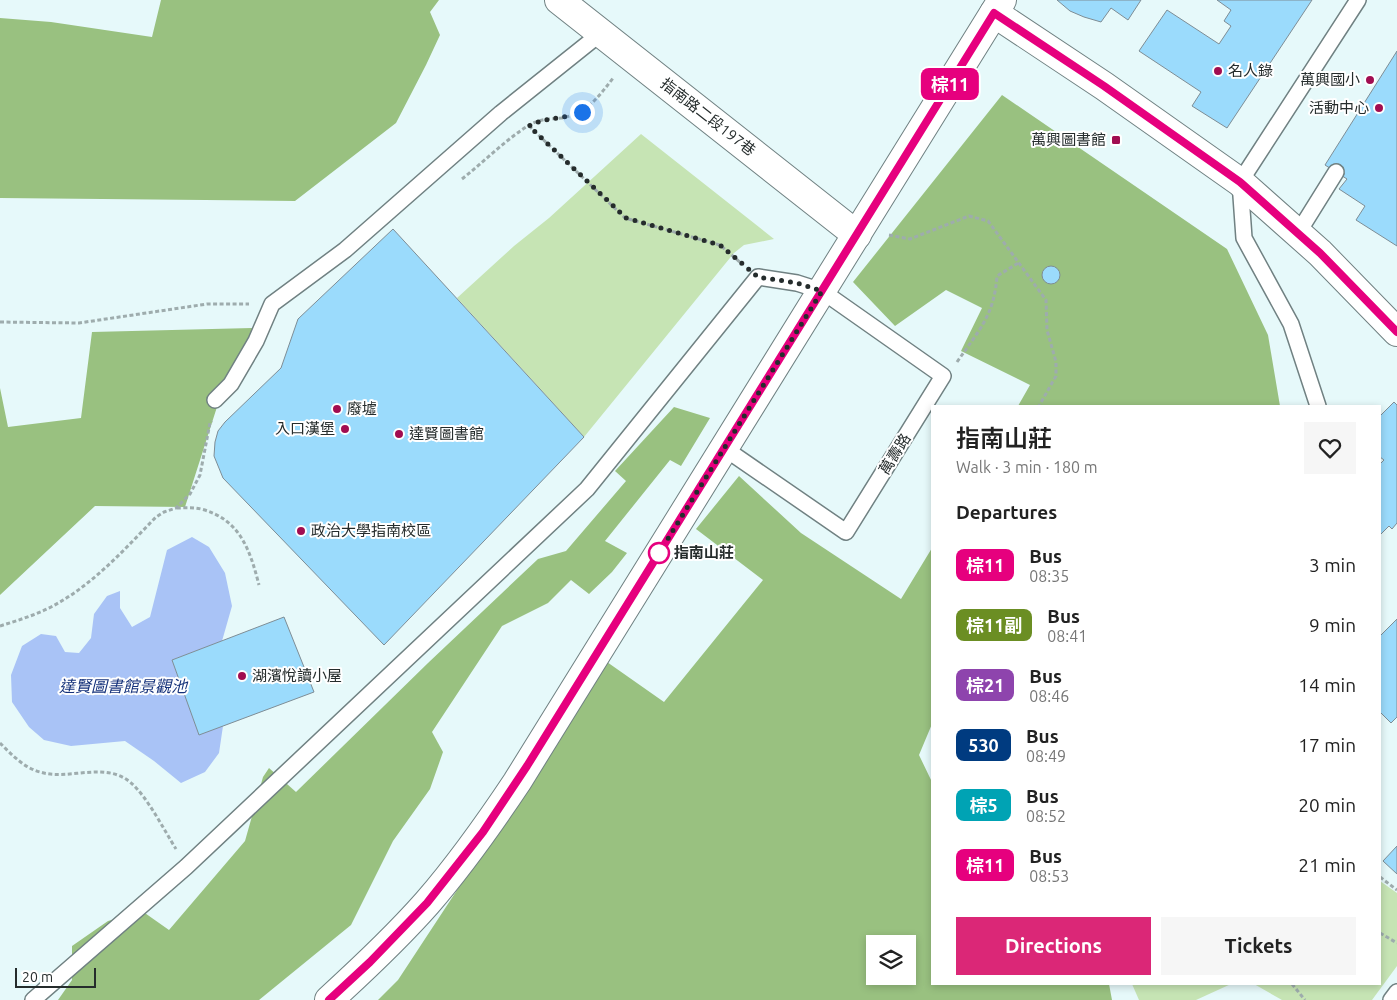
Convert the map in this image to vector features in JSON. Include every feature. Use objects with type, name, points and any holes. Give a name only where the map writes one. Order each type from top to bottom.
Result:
[{"type":"street","name":"指南路二段197巷","points":[[559,0],[630,56],[861,227]]},
{"type":"street","points":[[329,1000],[370,962],[427,903],[483,832],[516,782],[998,7],[1104,86],[1240,182],[1298,233],[1397,332]]},
{"type":"lane","points":[[1318,405],[1291,324],[1244,238],[1240,182],[1358,0]]},
{"type":"lane","points":[[215,400],[231,384],[256,341],[272,304],[345,250],[500,113],[601,33]]},
{"type":"lane","points":[[1298,233],[1336,172]]},
{"type":"lane","points":[[33,1000],[186,867],[586,489],[758,277],[797,283],[822,291],[943,376]]},
{"type":"lane","name":"萬壽路","points":[[724,448],[846,532],[943,376]]},
{"type":"lane","points":[[1391,1000],[1397,992]]},
{"type":"path","points":[[460,180],[536,121],[570,117],[582,112],[593,104],[630,56]]},
{"type":"path","points":[[529,126],[626,218],[720,245],[758,277]]},
{"type":"path","points":[[861,227],[910,239],[969,216],[988,221],[1020,262],[1046,300],[1047,330],[1056,362],[1056,376],[1040,405]]},
{"type":"path","points":[[943,376],[952,369],[991,310],[996,294],[997,276],[1020,262]]},
{"type":"path","points":[[0,322],[79,323],[207,304],[272,304]]},
{"type":"path","points":[[176,508],[190,494],[200,475],[210,422],[224,414],[215,400]]},
{"type":"path","points":[[0,626],[48,608],[69,595],[103,570],[156,517],[176,508],[199,508],[218,516],[234,526],[244,541],[260,585]]},
{"type":"path","points":[[0,743],[10,754],[39,772],[52,775],[106,773],[129,781],[142,794],[186,867]]},
{"type":"path","points":[[1381,879],[1397,890]]},
{"type":"path","points":[[1381,934],[1397,943]]},
{"type":"path","points":[[1293,985],[1305,1000]]},
{"type":"green space","points":[[161,0],[439,0],[430,12],[440,35],[396,123],[295,201],[0,198],[0,18],[51,22],[152,37]]},
{"type":"green space","points":[[1002,95],[1227,249],[1268,335],[1280,405],[1019,405],[1030,385],[961,351],[982,308],[946,290],[895,326],[853,282]]},
{"type":"green space","points":[[641,134],[774,239],[744,245],[734,253],[584,437],[457,298]]},
{"type":"green space","points":[[252,328],[247,363],[224,385],[185,507],[95,506],[0,595],[0,388],[8,427],[81,418],[92,332]]},
{"type":"green space","points":[[674,407],[710,418],[681,466],[670,460],[605,541],[627,553],[612,572],[589,594],[571,580],[548,603],[502,626],[432,732],[443,752],[430,789],[393,841],[351,925],[259,1000],[58,1000],[72,980],[72,946],[108,921],[142,911],[169,930],[245,841],[263,777],[269,768],[296,792],[538,559],[566,551],[626,481],[615,471]]},
{"type":"green space","points":[[739,476],[801,533],[901,599],[931,550],[931,726],[919,755],[931,780],[931,985],[1109,985],[1112,1000],[378,1000],[398,980],[607,662],[664,702],[763,580],[696,529]]},
{"type":"green space","points":[[1381,882],[1397,893],[1397,966],[1372,1000],[1282,1000],[1256,985],[1381,985]]},
{"type":"green space","points":[[1132,985],[1229,985],[1196,1000],[1139,1000]]},
{"type":"water","name":"達賢圖書館景觀池","points":[[192,537],[209,547],[225,573],[232,606],[222,641],[172,660],[199,734],[223,726],[219,753],[205,772],[181,783],[125,741],[71,746],[44,740],[29,727],[12,702],[11,675],[22,646],[41,634],[56,636],[65,652],[79,653],[91,638],[94,614],[107,596],[120,591],[120,608],[132,627],[150,617],[167,550]]},
{"type":"building","points":[[1057,0],[1141,0],[1128,20],[1111,8],[1101,22],[1070,11]]},
{"type":"building","name":"名人錄","points":[[1217,0],[1312,0],[1227,128],[1192,106],[1201,92],[1139,51],[1167,10],[1219,44],[1231,26],[1224,21],[1231,10]]},
{"type":"building","name":"活動中心","points":[[1397,51],[1397,246],[1356,220],[1365,206],[1339,189],[1347,179],[1325,165]]},
{"type":"building","name":"達賢圖書館","points":[[393,229],[584,437],[384,645],[223,478],[214,456],[218,431],[281,368],[298,319]]},
{"type":"building","points":[[1047,266],[1055,266],[1060,271],[1058,282],[1047,284],[1042,279],[1042,271]]},
{"type":"building","points":[[1394,402],[1397,405],[1397,523],[1392,529],[1389,526],[1381,534],[1381,463],[1384,460],[1381,458],[1381,415]]},
{"type":"building","name":"湖濱悅讀小屋","points":[[284,617],[314,692],[199,735],[172,660]]},
{"type":"building","points":[[1397,619],[1397,717],[1391,723],[1381,713],[1381,635]]},
{"type":"building","points":[[1397,846],[1397,874],[1383,861]]},
{"type":"bus line","name":"棕11","points":[[329,1000],[370,962],[427,903],[483,832],[527,766],[994,13],[1104,86],[1240,182],[1320,253],[1397,332]]},
{"type":"place","name":"名人錄","points":[[1218,71]]},
{"type":"place","name":"萬興國小","points":[[1370,80]]},
{"type":"place","name":"活動中心","points":[[1379,108]]},
{"type":"place","name":"萬興圖書館","points":[[1116,140]]},
{"type":"place","name":"廢墟","points":[[337,409]]},
{"type":"place","name":"入口漢堡","points":[[345,429]]},
{"type":"place","name":"達賢圖書館","points":[[399,434]]},
{"type":"place","name":"政治大學指南校區","points":[[301,531]]},
{"type":"place","name":"指南山莊","points":[[659,553]]},
{"type":"place","name":"湖濱悅讀小屋","points":[[242,676]]},
{"type":"route","points":[[582,112],[570,117],[536,121],[529,126],[626,218],[720,245],[758,277],[797,283],[822,291],[659,553]]}]
